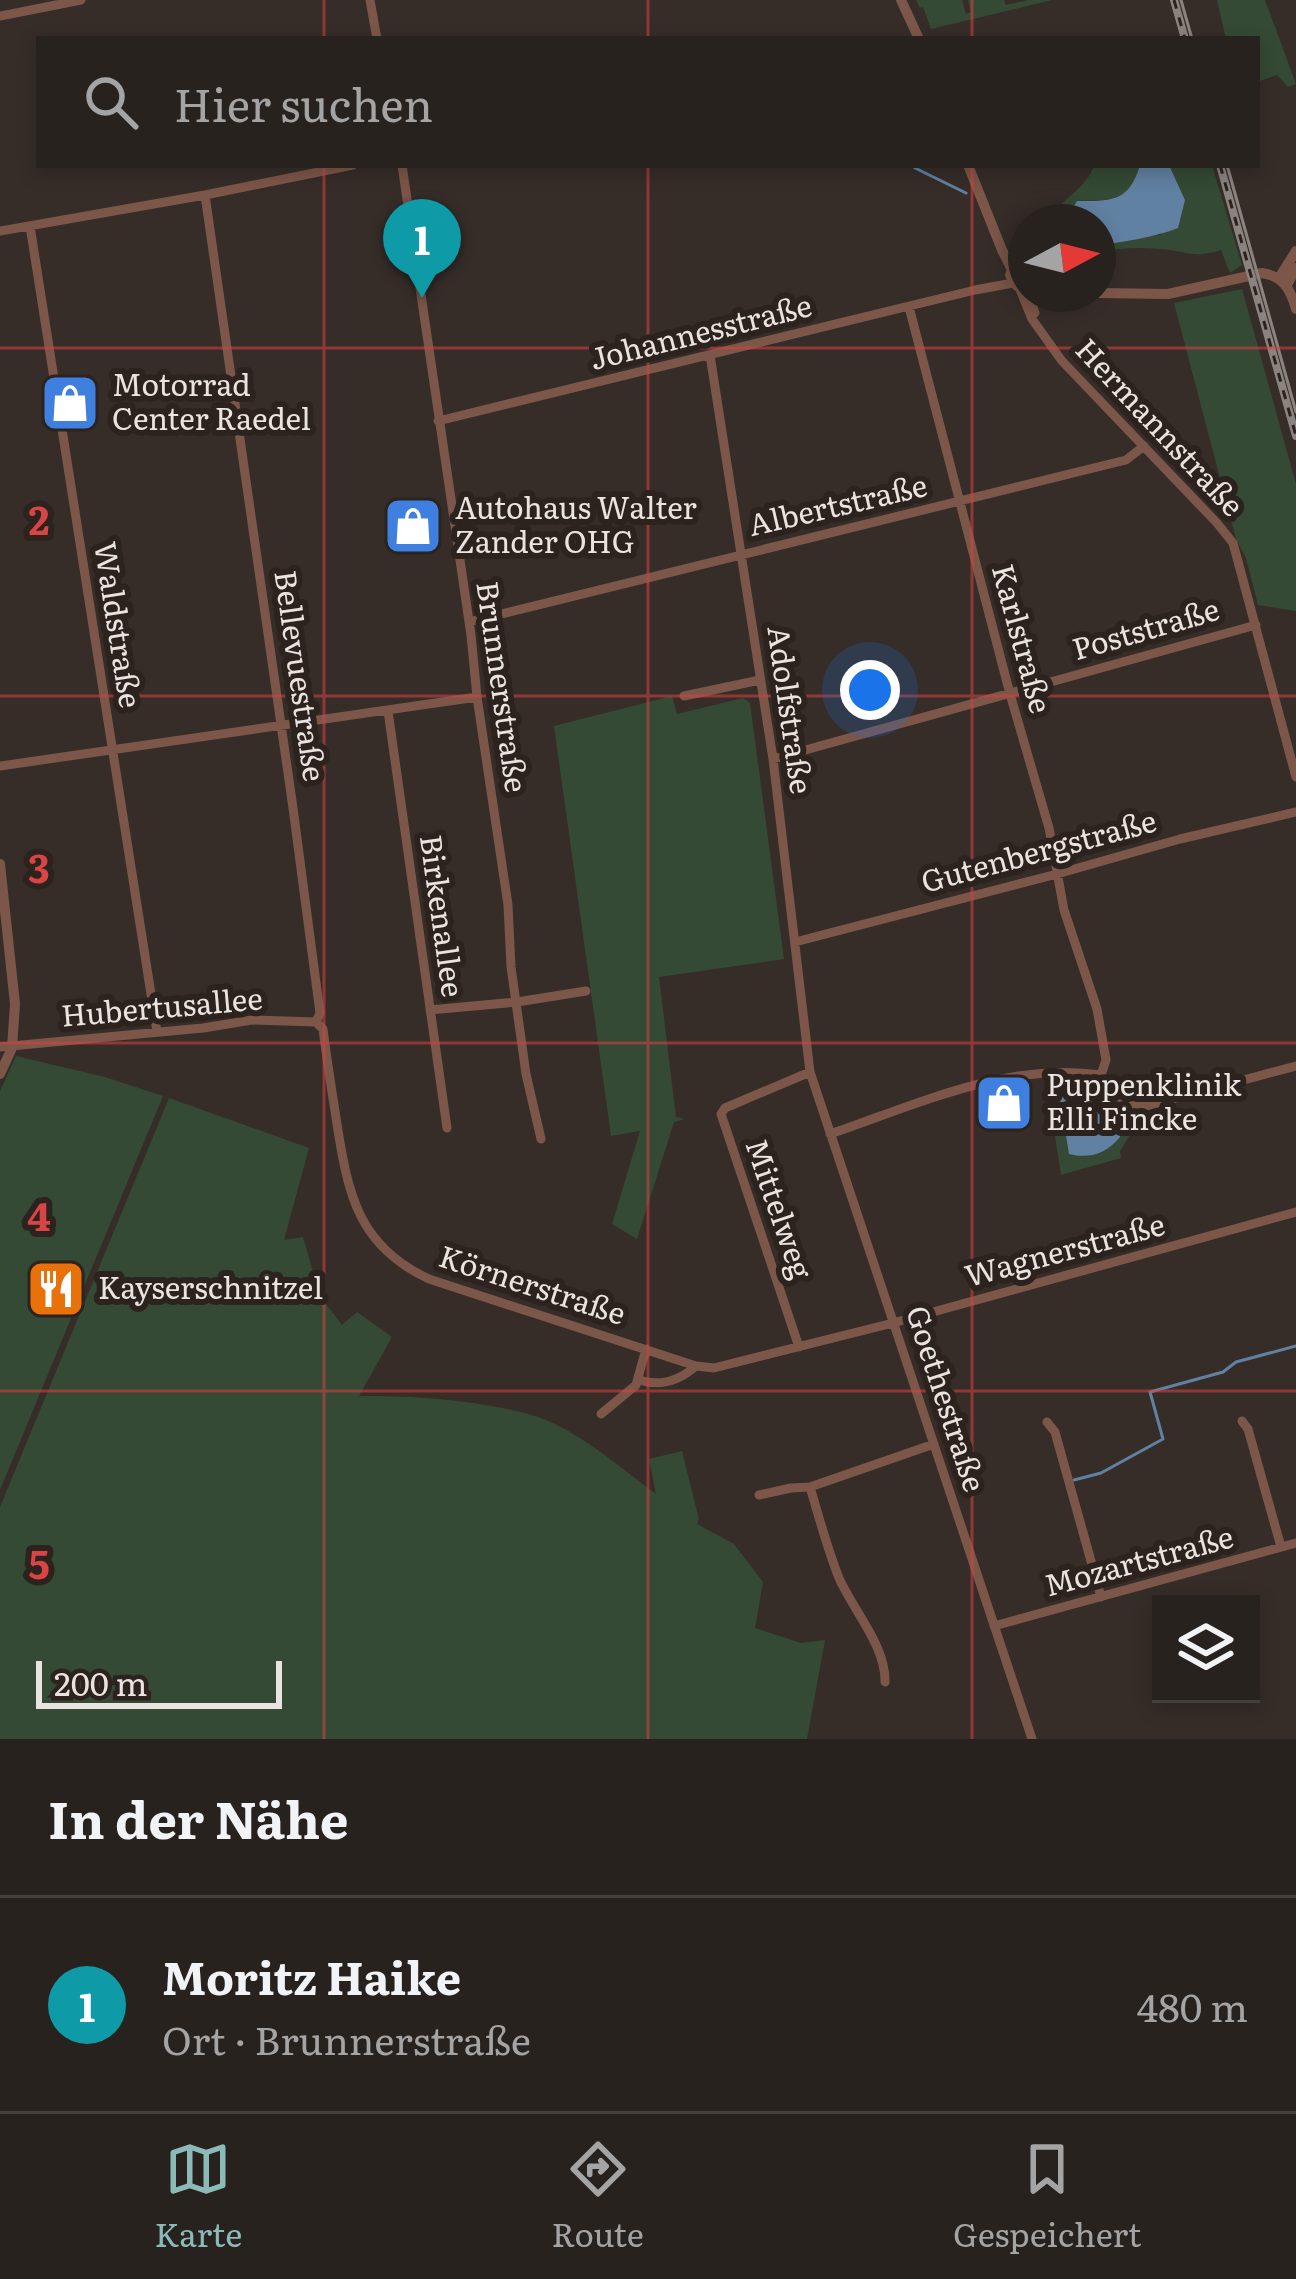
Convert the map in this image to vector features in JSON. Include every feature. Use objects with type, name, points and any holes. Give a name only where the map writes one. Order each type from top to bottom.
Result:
[{"type":"street","points":[[0,16],[81,0]]},
{"type":"street","points":[[370,0],[376,36]]},
{"type":"street","points":[[901,0],[918,36]]},
{"type":"street","points":[[0,231],[338,168]]},
{"type":"street","name":"Brunnerstraße","points":[[402,168],[508,905],[526,1074],[541,1139]]},
{"type":"street","points":[[969,168],[1008,260]]},
{"type":"street","name":"Bellevuestraße","points":[[205,195],[282,726],[319,1005],[316,1022],[322,1029],[343,1161]]},
{"type":"street","name":"Waldstraße","points":[[30,226],[158,1032]]},
{"type":"street","points":[[997,235],[1008,249]]},
{"type":"street","points":[[1283,282],[1296,251]]},
{"type":"street","points":[[1283,282],[1296,268]]},
{"type":"street","points":[[1116,294],[1154,296],[1257,273],[1283,282],[1296,309]]},
{"type":"street","name":"Johannesstraße","points":[[438,421],[1008,284]]},
{"type":"street","name":"Karlstraße","points":[[908,307],[1049,828],[1064,910],[1097,1009],[1106,1060],[1101,1075]]},
{"type":"street","name":"Hermannstraße","points":[[1029,312],[1062,361],[1233,543],[1296,777]]},
{"type":"street","name":"Adolfstraße","points":[[710,355],[773,759],[810,1073]]},
{"type":"street","name":"Albertstraße","points":[[469,622],[1126,460],[1144,446]]},
{"type":"street","name":"Poststraße","points":[[773,759],[1256,625]]},
{"type":"street","points":[[684,696],[760,680]]},
{"type":"street","points":[[0,766],[476,697]]},
{"type":"street","name":"Birkenallee","points":[[388,711],[447,1128]]},
{"type":"street","name":"Gutenbergstraße","points":[[795,943],[1296,812]]},
{"type":"street","points":[[0,863],[15,1004],[0,1074]]},
{"type":"street","points":[[430,1010],[586,991]]},
{"type":"street","name":"Hubertusallee","points":[[6,1048],[252,1021],[316,1022]]},
{"type":"street","points":[[830,1134],[994,1080],[1056,1071],[1101,1075],[1120,1098],[1146,1106],[1296,1066]]},
{"type":"street","name":"Goethestraße","points":[[810,1073],[1032,1739]]},
{"type":"street","name":"Mittelweg","points":[[799,1347],[721,1114],[725,1108],[810,1073]]},
{"type":"street","name":"Körnerstraße","points":[[343,1161],[364,1225],[383,1249],[412,1271],[696,1366]]},
{"type":"street","name":"Wagnerstraße","points":[[601,1414],[639,1380],[670,1381],[696,1366],[714,1368],[893,1323],[1296,1212]]},
{"type":"street","points":[[639,1380],[646,1349]]},
{"type":"street","points":[[1242,1421],[1281,1547]]},
{"type":"street","points":[[1047,1422],[1055,1432],[1102,1597]]},
{"type":"street","points":[[759,1495],[810,1487],[934,1444]]},
{"type":"street","points":[[810,1487],[828,1550],[874,1642],[886,1672],[885,1682]]},
{"type":"street","name":"Mozartstraße","points":[[994,1626],[1296,1543]]},
{"type":"green space","points":[[916,0],[962,0],[966,14],[971,12],[968,0],[1004,0],[1006,5],[1052,0],[931,29]]},
{"type":"green space","points":[[1217,0],[1265,0],[1296,84],[1288,87],[1277,75],[1260,81],[1260,36],[1225,36]]},
{"type":"green space","points":[[1092,168],[1139,168],[1130,187],[1118,197],[1062,204]]},
{"type":"green space","points":[[1170,168],[1213,168],[1242,265],[1230,273],[1221,250],[1196,254],[1116,250],[1116,242],[1161,235],[1185,200]]},
{"type":"green space","points":[[1242,289],[1296,484],[1296,611],[1258,605],[1174,303]]},
{"type":"green space","points":[[672,696],[677,714],[743,698],[750,703],[784,959],[659,977],[676,1117],[685,1119],[674,1122],[637,1239],[612,1224],[640,1131],[611,1136],[554,726]]},
{"type":"green space","points":[[16,1056],[163,1096],[0,1490],[0,1091]]},
{"type":"green space","points":[[1069,1075],[1099,1086],[1139,1115],[1130,1118],[1133,1130],[1120,1151],[1121,1158],[1061,1175],[1046,1078]]},
{"type":"green space","points":[[169,1098],[309,1148],[284,1240],[303,1237],[320,1296],[342,1325],[357,1312],[392,1337],[359,1396],[459,1401],[534,1416],[582,1439],[656,1494],[649,1459],[682,1451],[697,1524],[734,1544],[763,1582],[755,1628],[801,1643],[825,1640],[807,1739],[0,1739],[0,1507]]},
{"type":"water","points":[[1139,168],[1170,168],[1185,200],[1178,228],[1116,243],[1116,204],[1075,204],[1118,197]]},
{"type":"water","points":[[1069,1094],[1098,1099],[1112,1110],[1120,1137],[1109,1148],[1091,1155],[1069,1154],[1060,1098]]},
{"type":"waterway","points":[[915,168],[966,193]]},
{"type":"waterway","points":[[1074,1480],[1101,1473],[1163,1439],[1150,1392],[1296,1346]]},
{"type":"tram line","points":[[1181,0],[1191,36]]},
{"type":"tram line","points":[[1228,168],[1296,412]]},
{"type":"railway","points":[[1174,0],[1184,36]]},
{"type":"railway","points":[[1221,168],[1296,436]]},
{"type":"place","name":"Moritz Haike","points":[[422,298]]},
{"type":"place","name":"Motorrad Center Raedel","points":[[70,403]]},
{"type":"place","name":"Autohaus Walter Zander OHG","points":[[413,526]]},
{"type":"place","name":"Puppenklinik Elli Fincke","points":[[1004,1103]]},
{"type":"place","name":"Kayserschnitzel","points":[[56,1289]]}]
